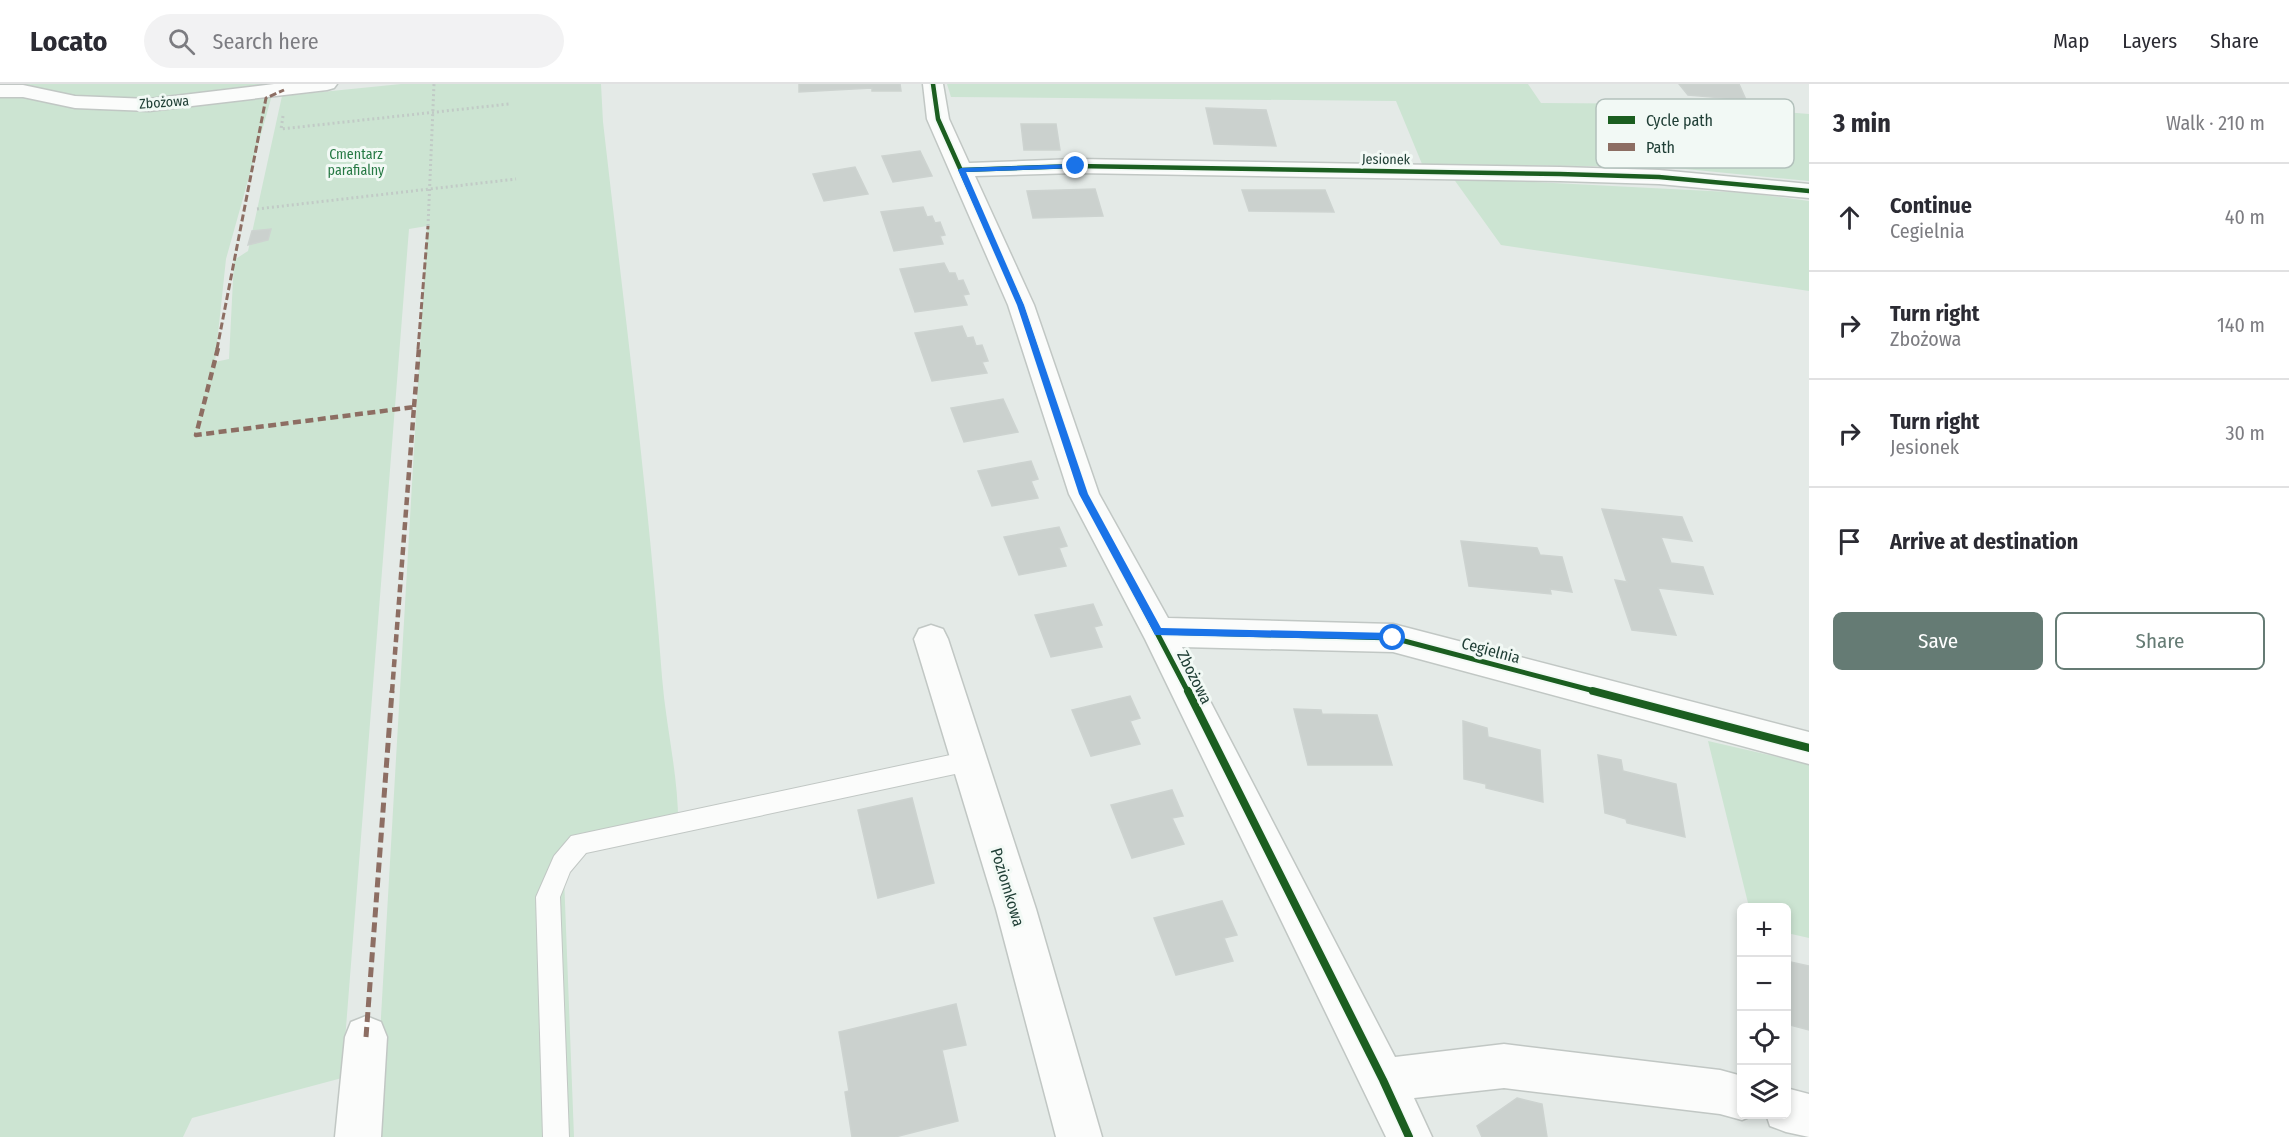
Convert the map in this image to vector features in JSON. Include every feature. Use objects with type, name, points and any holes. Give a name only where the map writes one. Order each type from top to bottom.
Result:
[{"type":"street","name":"Zbożowa","points":[[0,91],[23,91],[75,102],[149,105],[327,84]]},
{"type":"street","name":"Zbożowa","points":[[933,84],[938,119],[1021,305],[1084,494],[1158,633],[1383,1080],[1409,1137]]},
{"type":"street","name":"Jesionek","points":[[961,170],[1076,166],[1593,175],[1659,177],[1809,191]]},
{"type":"street","name":"Cegielnia","points":[[1158,633],[1393,638],[1809,748]]},
{"type":"street","name":"Poziomkowa","points":[[931,639],[1016,909],[1079,1137]]},
{"type":"street","points":[[358,1137],[366,1036]]},
{"type":"street","points":[[1383,1080],[1504,1066],[1720,1092],[1737,1097]]},
{"type":"street","points":[[1791,1111],[1809,1116]]},
{"type":"lane","points":[[556,1137],[549,897],[562,864],[579,844],[969,761]]},
{"type":"path","points":[[428,226],[434,84]]},
{"type":"path","points":[[284,110],[280,129],[509,104]]},
{"type":"path","points":[[257,209],[516,178]]},
{"type":"green space","name":"Cmentarz parafialny","points":[[0,84],[284,84],[272,95],[226,259],[215,362],[229,359],[234,260],[248,251],[282,96],[401,84],[601,84],[603,122],[643,468],[664,697],[677,794],[678,834],[586,847],[564,877],[574,1137],[374,1137],[427,226],[409,229],[342,1078],[192,1118],[183,1137],[0,1137]]},
{"type":"green space","points":[[947,84],[1528,84],[1541,103],[1596,103],[1596,166],[1422,164],[1396,101],[951,97]]},
{"type":"green space","points":[[1794,113],[1809,114],[1809,181],[1675,168],[1794,168]]},
{"type":"green space","points":[[1453,178],[1749,193],[1809,201],[1809,291],[1501,245]]},
{"type":"green space","points":[[1708,741],[1809,764],[1809,938],[1791,934],[1791,903],[1748,903]]},
{"type":"building","points":[[799,84],[900,84],[901,91],[872,91],[872,88],[799,92]]},
{"type":"building","points":[[1679,84],[1739,84],[1746,99],[1734,99],[1688,95]]},
{"type":"building","points":[[1206,108],[1266,110],[1276,146],[1214,144]]},
{"type":"building","points":[[1021,124],[1056,124],[1060,150],[1024,150]]},
{"type":"building","points":[[920,151],[932,176],[893,182],[882,156]]},
{"type":"building","points":[[855,167],[868,194],[824,201],[813,174]]},
{"type":"building","points":[[1095,189],[1103,216],[1033,218],[1027,191]]},
{"type":"building","points":[[1242,190],[1325,190],[1334,212],[1249,211]]},
{"type":"building","points":[[923,207],[927,217],[932,216],[935,223],[940,222],[945,235],[940,236],[943,244],[894,251],[881,212]]},
{"type":"building","points":[[271,229],[268,240],[248,245],[252,231]]},
{"type":"building","points":[[944,263],[949,273],[955,273],[958,281],[963,280],[969,294],[963,295],[967,305],[915,312],[900,269]]},
{"type":"building","points":[[962,326],[967,338],[973,337],[976,346],[982,345],[988,361],[982,362],[987,373],[932,381],[915,333]]},
{"type":"building","points":[[1003,399],[1018,432],[964,442],[951,408]]},
{"type":"building","points":[[1031,461],[1038,479],[1031,481],[1038,498],[992,506],[978,471]]},
{"type":"building","points":[[1602,509],[1682,517],[1692,541],[1661,537],[1671,563],[1703,567],[1713,594],[1658,588],[1676,635],[1632,630],[1615,580],[1627,582]]},
{"type":"building","points":[[1059,527],[1067,546],[1059,548],[1066,566],[1019,575],[1004,537]]},
{"type":"building","points":[[1461,541],[1537,548],[1540,555],[1562,557],[1572,592],[1550,589],[1551,594],[1469,586]]},
{"type":"building","points":[[1093,604],[1102,625],[1094,627],[1102,647],[1051,657],[1035,615]]},
{"type":"building","points":[[1130,696],[1140,718],[1130,721],[1140,744],[1091,756],[1072,710]]},
{"type":"building","points":[[1294,709],[1321,710],[1322,714],[1377,715],[1392,765],[1308,765]]},
{"type":"building","points":[[1463,721],[1487,728],[1488,737],[1540,750],[1543,802],[1486,788],[1486,784],[1464,779]]},
{"type":"building","points":[[1598,755],[1621,760],[1623,771],[1676,784],[1685,837],[1627,823],[1626,819],[1605,813]]},
{"type":"building","points":[[1172,790],[1183,816],[1172,818],[1184,844],[1132,858],[1111,805]]},
{"type":"building","points":[[912,798],[934,883],[878,898],[858,810]]},
{"type":"building","points":[[1222,901],[1237,935],[1224,938],[1233,961],[1176,975],[1154,918]]},
{"type":"building","points":[[1791,962],[1809,966],[1809,1030],[1791,1025]]},
{"type":"building","points":[[956,1004],[966,1045],[942,1050],[958,1121],[895,1137],[852,1137],[845,1092],[849,1091],[839,1032]]},
{"type":"building","points":[[1517,1098],[1542,1104],[1547,1137],[1482,1137],[1477,1126]]},
{"type":"marked path","points":[[284,90],[266,98],[215,361],[196,435],[414,407],[366,1037]]},
{"type":"marked path","points":[[414,407],[428,226]]},
{"type":"cycle path","points":[[933,84],[938,119],[1021,305],[1084,494],[1158,632],[1383,1080],[1409,1137]]},
{"type":"cycle path","points":[[961,170],[1076,166],[1560,174],[1659,177],[1809,191]]},
{"type":"cycle path","points":[[1158,632],[1393,638],[1809,748]]},
{"type":"route","points":[[1076,166],[961,170],[1021,305],[1084,494],[1158,633],[1393,638]]}]
